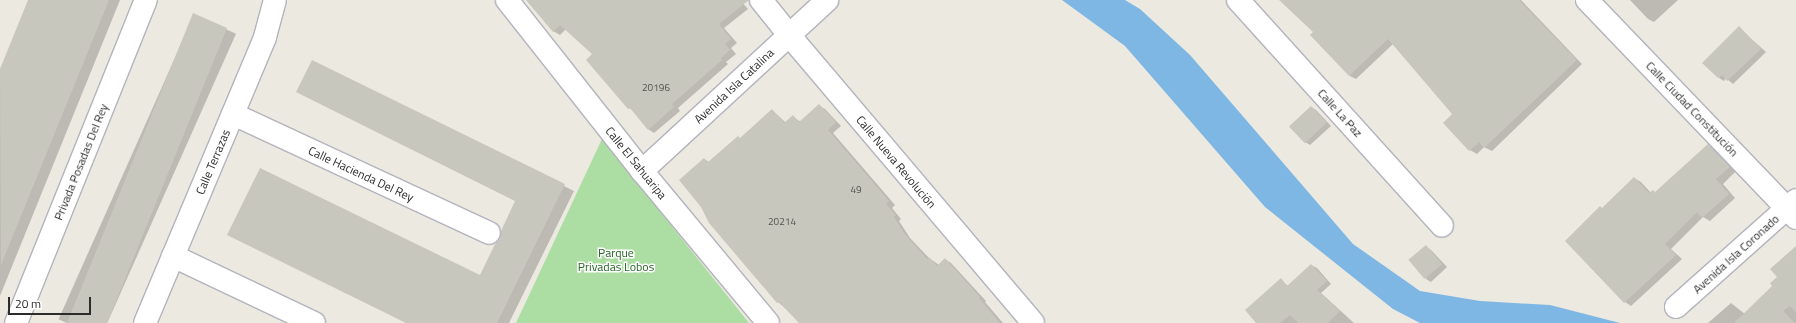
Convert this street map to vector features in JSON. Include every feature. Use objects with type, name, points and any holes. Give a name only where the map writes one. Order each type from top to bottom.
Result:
[{"type":"street","name":"Privada Posadas Del Rey","points":[[16,323],[146,0]]},
{"type":"street","name":"Calle Terrazas","points":[[146,323],[265,37],[276,0]]},
{"type":"street","name":"Calle El Sahuaripa","points":[[507,0],[642,171],[768,323]]},
{"type":"street","name":"Calle Nueva Revolución","points":[[761,0],[1033,323]]},
{"type":"street","name":"Avenida Isla Catalina","points":[[642,171],[827,0]]},
{"type":"street","name":"Calle La Paz","points":[[1238,0],[1442,226]]},
{"type":"street","name":"Calle Ciudad Constitución","points":[[1587,0],[1793,209]]},
{"type":"street","name":"Calle Hacienda Del Rey","points":[[233,114],[489,233]]},
{"type":"street","name":"Avenida Isla Coronado","points":[[1676,307],[1793,209]]},
{"type":"street","points":[[173,256],[314,323]]},
{"type":"green space","name":"Parque Privadas Lobos","points":[[602,139],[749,323],[516,323]]},
{"type":"water","points":[[1062,0],[1125,0],[1140,9],[1190,55],[1353,244],[1420,291],[1480,301],[1550,305],[1620,323],[1420,323],[1393,309],[1265,207],[1125,46]]},
{"type":"building","points":[[28,0],[109,0],[1,265],[0,69]]},
{"type":"building","points":[[526,0],[749,0],[719,24],[731,39],[725,44],[730,50],[721,58],[722,60],[672,104],[674,107],[648,130],[586,60],[592,54],[560,25],[553,32]]},
{"type":"building","points":[[1279,0],[1519,0],[1577,60],[1484,148],[1479,142],[1469,151],[1443,123],[1452,114],[1388,39],[1349,76],[1310,35],[1313,32]]},
{"type":"building","points":[[193,13],[227,28],[134,257],[107,323],[67,323]]},
{"type":"building","points":[[1739,26],[1761,49],[1727,81],[1722,75],[1718,78],[1702,63]]},
{"type":"building","points":[[312,60],[565,184],[497,323],[406,323],[227,235],[260,168],[480,275],[495,244],[500,239],[501,231],[515,201],[296,92]]},
{"type":"building","points":[[819,104],[836,122],[828,130],[889,201],[886,204],[896,215],[894,217],[904,233],[927,259],[929,257],[937,266],[945,258],[980,297],[979,298],[1000,323],[799,323],[779,302],[777,303],[709,223],[701,207],[679,180],[704,158],[708,162],[738,136],[740,138],[772,109],[784,123],[793,115],[799,122]]},
{"type":"building","points":[[1311,106],[1327,123],[1305,143],[1289,126]]},
{"type":"building","points":[[1708,144],[1730,167],[1716,179],[1729,194],[1702,218],[1697,212],[1665,244],[1676,255],[1624,303],[1565,241],[1600,206],[1602,208],[1634,177],[1649,193],[1653,190],[1655,192]]},
{"type":"building","points":[[1426,245],[1442,264],[1424,279],[1408,260]]},
{"type":"building","points":[[1796,246],[1796,313],[1790,306],[1783,311],[1795,323],[1734,323],[1772,286],[1770,283],[1777,277],[1770,269]]},
{"type":"building","points":[[1311,264],[1327,281],[1317,290],[1340,311],[1328,323],[1298,323],[1290,315],[1280,323],[1256,323],[1245,310],[1281,278],[1287,286]]}]
